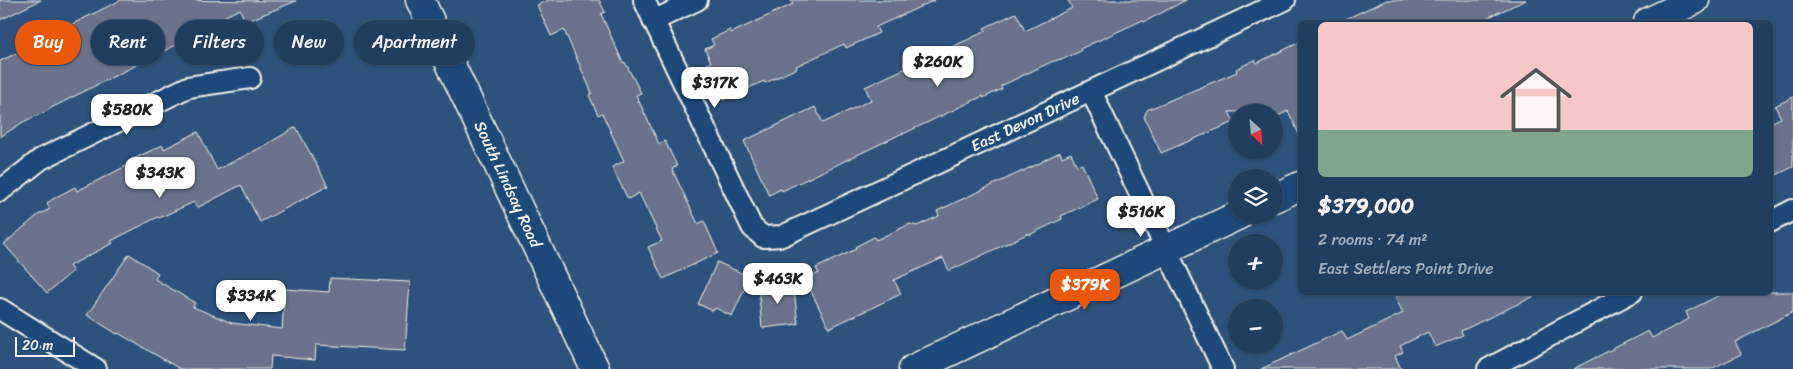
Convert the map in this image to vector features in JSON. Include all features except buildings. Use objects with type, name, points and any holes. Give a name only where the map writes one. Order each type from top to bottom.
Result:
[{"type":"street","name":"South Lindsay Road","points":[[420,0],[595,369]]},
{"type":"street","points":[[644,0],[653,21],[697,0]]},
{"type":"street","name":"East Devon Drive","points":[[653,21],[752,227],[763,237],[782,236],[1285,0]]},
{"type":"street","points":[[1652,20],[1696,0]]},
{"type":"street","points":[[0,191],[41,159],[188,87],[250,78]]},
{"type":"street","points":[[1091,91],[1223,369]]},
{"type":"street","points":[[1283,194],[1298,187]]},
{"type":"street","points":[[1773,220],[1793,210]]},
{"type":"street","points":[[913,369],[1228,220]]},
{"type":"street","points":[[1488,369],[1626,295]]},
{"type":"street","points":[[0,309],[96,369]]}]
